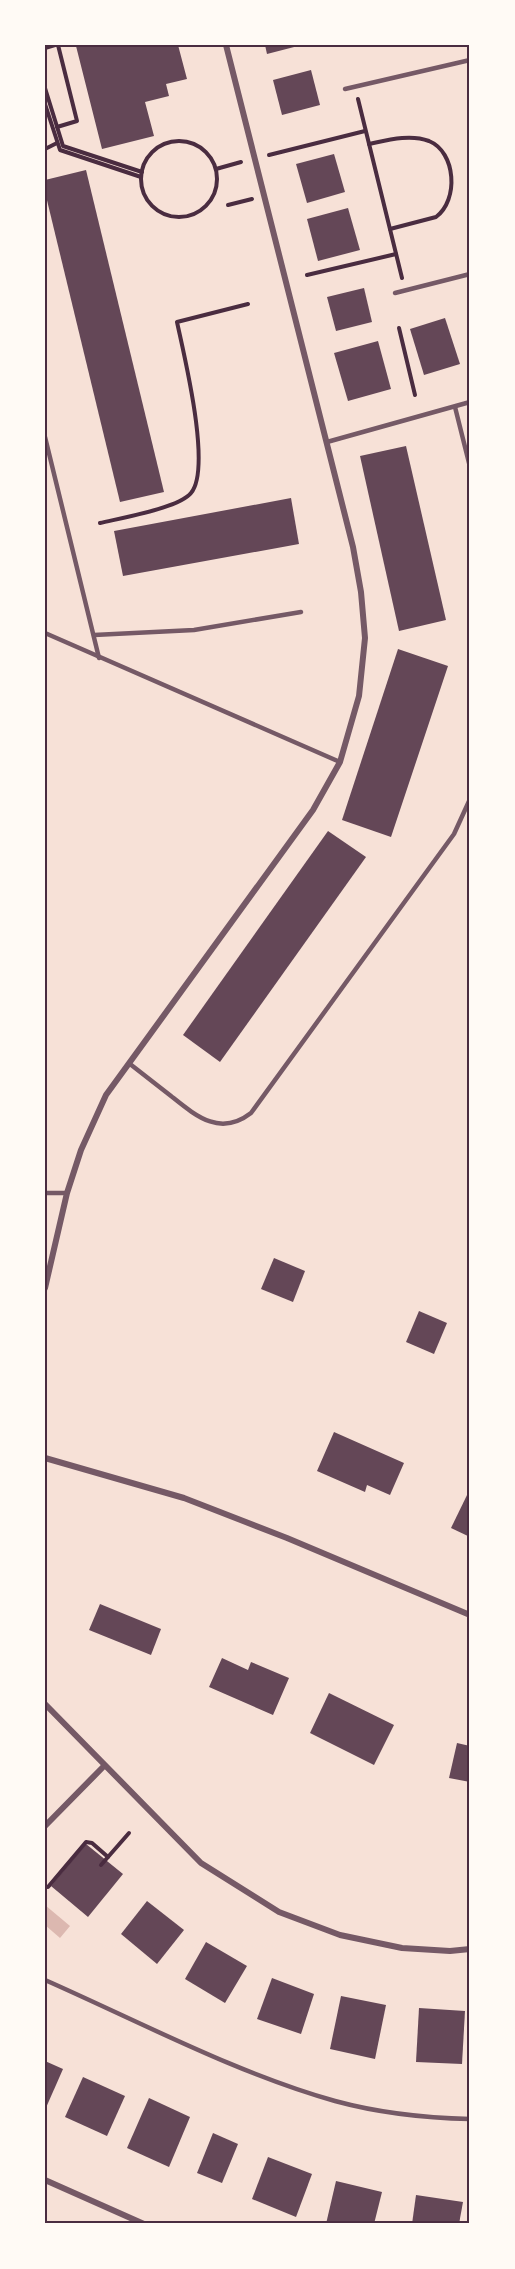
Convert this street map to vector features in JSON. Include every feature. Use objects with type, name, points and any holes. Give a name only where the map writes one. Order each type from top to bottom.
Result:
[{"type":"street","points":[[45,1288],[67,1193],[93,1121],[106,1095],[313,810],[340,762],[359,696],[365,638],[361,592],[353,547],[226,45]]},
{"type":"street","points":[[45,1458],[184,1498],[287,1538],[470,1615]]},
{"type":"street","points":[[45,1704],[201,1863],[279,1912],[340,1935],[402,1948],[450,1951],[470,1949]]},
{"type":"street","points":[[45,1826],[104,1766]]},
{"type":"street","points":[[45,2180],[144,2224]]},
{"type":"lane","points":[[345,89],[470,60]]},
{"type":"lane","points":[[395,292],[470,274]]},
{"type":"lane","points":[[327,442],[470,402]]},
{"type":"lane","points":[[455,407],[470,467]]},
{"type":"lane","points":[[45,437],[47,453],[99,658]]},
{"type":"lane","points":[[94,635],[194,630],[301,612]]},
{"type":"lane","points":[[45,633],[340,762]]},
{"type":"lane","points":[[130,1064],[198,1117],[227,1124],[241,1121],[250,1113],[441,853],[454,834],[470,799]]},
{"type":"lane","points":[[45,1193],[67,1193]]},
{"type":"lane","points":[[45,1980],[217,2057],[334,2101],[415,2116],[470,2119]]},
{"type":"path","points":[[45,48],[57,45],[77,122],[57,127]]},
{"type":"path","points":[[45,88],[57,127],[58,143]]},
{"type":"path","points":[[45,105],[63,152],[141,177]]},
{"type":"path","points":[[362,118],[406,290]]},
{"type":"path","points":[[265,156],[365,131]]},
{"type":"path","points":[[369,144],[415,138],[430,142],[445,154],[453,186],[448,202],[436,217],[390,229]]},
{"type":"path","points":[[168,142],[192,143],[202,149],[216,169],[217,182],[214,194],[207,205],[196,213],[184,217],[171,217],[159,212],[149,203],[143,192],[141,177],[148,156],[168,142]]},
{"type":"path","points":[[45,149],[58,143]]},
{"type":"path","points":[[58,143],[67,148],[142,171]]},
{"type":"path","points":[[216,169],[242,162]]},
{"type":"path","points":[[228,205],[264,196]]},
{"type":"path","points":[[307,275],[396,254]]},
{"type":"path","points":[[100,523],[176,504],[191,494],[198,482],[200,468],[192,397],[177,322],[248,304]]},
{"type":"path","points":[[399,328],[415,395]]},
{"type":"path","points":[[100,1865],[129,1833]]},
{"type":"path","points":[[48,1887],[86,1842],[92,1843],[108,1857]]},
{"type":"shaded area","points":[[45,1905],[70,1926],[60,1938],[45,1925]]},
{"type":"building","points":[[178,45],[187,79],[166,84],[169,96],[145,102],[154,136],[102,149],[76,46]]},
{"type":"building","points":[[265,45],[298,45],[298,46],[267,54]]},
{"type":"building","points":[[311,70],[320,105],[282,115],[273,80]]},
{"type":"building","points":[[334,154],[345,192],[307,203],[296,164]]},
{"type":"building","points":[[86,170],[164,492],[120,502],[45,192],[45,180]]},
{"type":"building","points":[[348,208],[360,250],[318,261],[307,219]]},
{"type":"building","points":[[364,288],[372,322],[336,331],[327,297]]},
{"type":"building","points":[[445,318],[460,364],[424,375],[410,329]]},
{"type":"building","points":[[378,341],[391,389],[348,401],[334,353]]},
{"type":"building","points":[[406,446],[446,620],[399,631],[360,456]]},
{"type":"building","points":[[291,498],[299,544],[123,576],[114,531]]},
{"type":"building","points":[[398,649],[448,666],[391,837],[342,820]]},
{"type":"building","points":[[328,831],[366,857],[220,1062],[183,1035]]},
{"type":"building","points":[[274,1258],[305,1271],[293,1302],[261,1289]]},
{"type":"building","points":[[419,1311],[447,1323],[434,1354],[406,1342]]},
{"type":"building","points":[[334,1432],[404,1463],[390,1495],[367,1485],[365,1492],[317,1471]]},
{"type":"building","points":[[468,1493],[470,1494],[470,1537],[451,1528]]},
{"type":"building","points":[[100,1604],[161,1629],[151,1655],[89,1630]]},
{"type":"building","points":[[222,1658],[248,1670],[251,1662],[289,1678],[273,1715],[209,1687]]},
{"type":"building","points":[[329,1693],[394,1725],[374,1765],[310,1733]]},
{"type":"building","points":[[457,1743],[470,1746],[470,1782],[449,1778]]},
{"type":"building","points":[[86,1844],[123,1874],[88,1917],[51,1886]]},
{"type":"building","points":[[147,1901],[184,1930],[157,1964],[121,1934]]},
{"type":"building","points":[[206,1942],[247,1966],[225,2003],[185,1979]]},
{"type":"building","points":[[272,1978],[314,1994],[301,2034],[257,2019]]},
{"type":"building","points":[[341,1996],[386,2005],[375,2059],[330,2049]]},
{"type":"building","points":[[419,2008],[465,2011],[462,2064],[416,2062]]},
{"type":"building","points":[[45,2061],[63,2069],[45,2110]]},
{"type":"building","points":[[83,2077],[125,2096],[107,2136],[65,2117]]},
{"type":"building","points":[[149,2098],[190,2117],[169,2167],[127,2148]]},
{"type":"building","points":[[213,2133],[238,2144],[222,2183],[197,2173]]},
{"type":"building","points":[[268,2157],[312,2174],[296,2217],[252,2199]]},
{"type":"building","points":[[336,2181],[382,2192],[374,2224],[326,2224]]},
{"type":"building","points":[[416,2195],[463,2202],[459,2224],[412,2224]]}]
